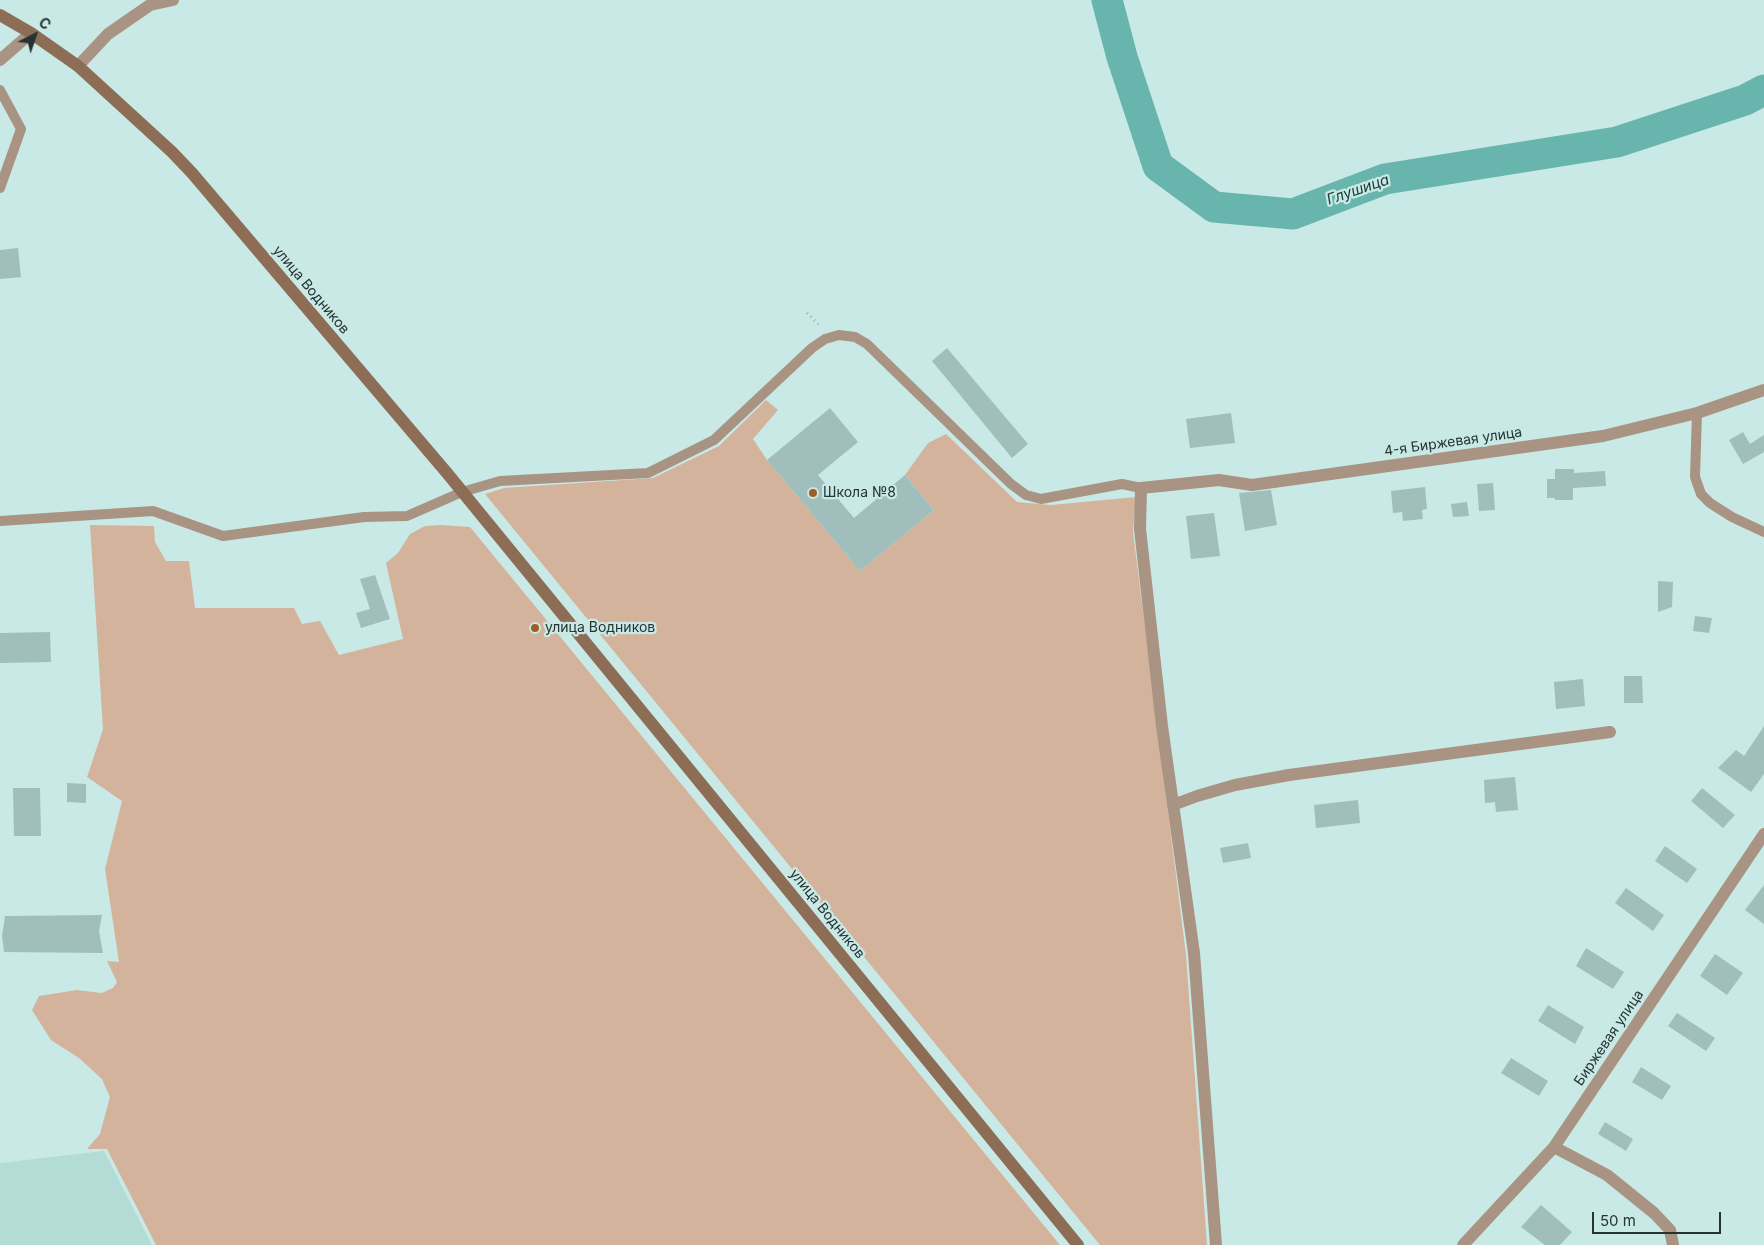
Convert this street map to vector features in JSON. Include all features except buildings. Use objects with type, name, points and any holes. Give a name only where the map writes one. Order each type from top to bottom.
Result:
[{"type":"main road","name":"улица Водников","points":[[0,15],[32,33],[78,66],[172,152],[192,174],[462,492],[1078,1245]]},
{"type":"street","points":[[78,66],[108,34],[150,5],[173,0]]},
{"type":"street","points":[[0,60],[32,33]]},
{"type":"street","name":"4-я Биржевая улица","points":[[1141,488],[1219,480],[1252,485],[1602,436],[1697,412],[1764,390]]},
{"type":"street","points":[[1141,488],[1140,529],[1162,726],[1194,953],[1216,1245]]},
{"type":"street","points":[[1173,805],[1235,784],[1289,774],[1610,732]]},
{"type":"street","name":"Биржевая улица","points":[[1463,1245],[1554,1147],[1764,834]]},
{"type":"street","points":[[1554,1147],[1606,1175],[1654,1213],[1670,1230],[1673,1245]]},
{"type":"lane","points":[[0,90],[21,129],[0,188]]},
{"type":"lane","points":[[0,521],[153,510],[223,536],[364,517],[407,516],[462,492],[500,480],[648,472],[714,440],[812,348],[825,339],[839,335],[855,337],[867,344],[1011,484],[1026,495],[1041,499],[1122,484],[1141,488]]},
{"type":"lane","points":[[1697,412],[1696,477],[1701,494],[1710,503],[1732,517],[1764,532]]},
{"type":"shaded area","points":[[766,400],[778,410],[753,439],[767,460],[860,571],[934,510],[905,475],[928,443],[946,434],[1017,502],[1051,505],[1136,497],[1133,532],[1186,955],[1207,1245],[1100,1245],[485,494],[504,488],[653,478],[719,446]]},
{"type":"shaded area","points":[[90,525],[154,526],[155,542],[166,561],[189,561],[195,608],[294,608],[302,624],[320,621],[339,655],[403,639],[386,563],[398,553],[410,534],[425,526],[470,527],[1060,1245],[156,1245],[107,1149],[87,1149],[100,1134],[110,1097],[102,1079],[79,1058],[51,1040],[32,1010],[39,996],[77,990],[102,993],[113,988],[117,982],[107,961],[119,962],[105,869],[122,801],[87,777],[103,729]]},
{"type":"shaded area","points":[[104,1151],[152,1245],[0,1245],[0,1163]]},
{"type":"waterway","name":"Глушица","points":[[1107,0],[1122,57],[1158,166],[1214,207],[1293,214],[1385,179],[1617,142],[1745,100],[1764,90]]},
{"type":"place","name":"Школа №8","points":[[813,493]]},
{"type":"place","name":"улица Водников","points":[[535,628]]}]
